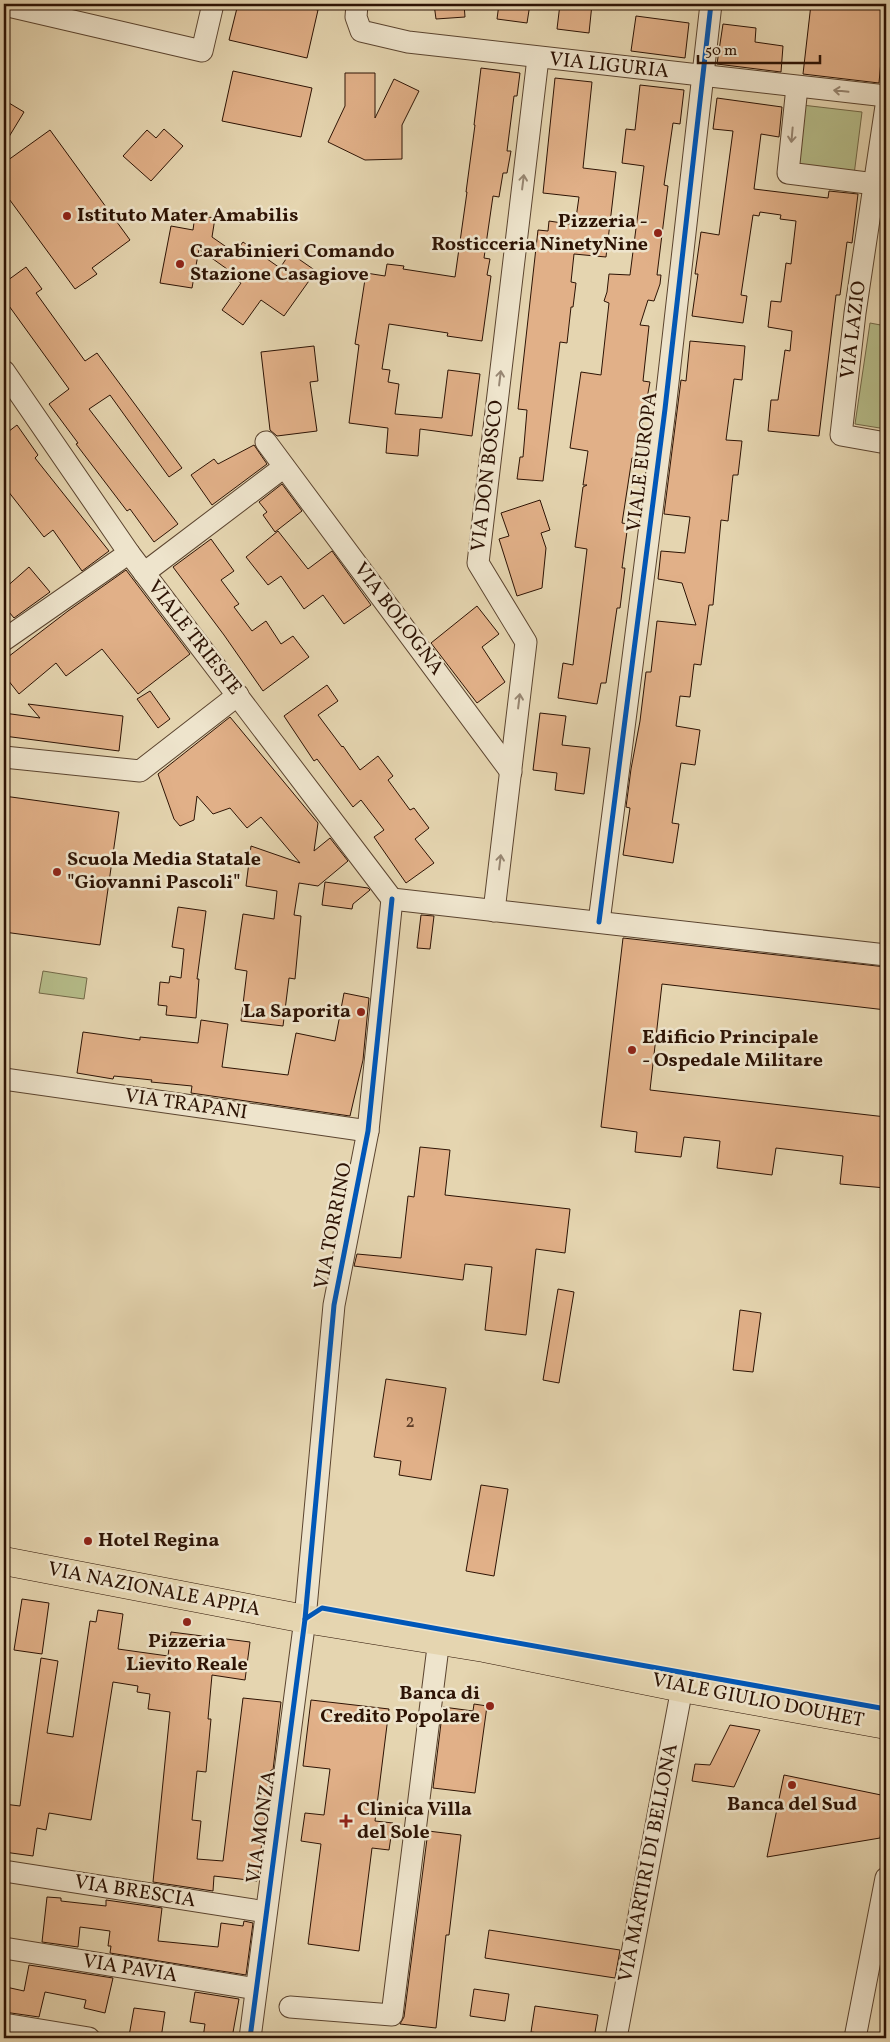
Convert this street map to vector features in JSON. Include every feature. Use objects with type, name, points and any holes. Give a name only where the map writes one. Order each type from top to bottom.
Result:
[{"type":"main road","name":"VIA NAZIONALE APPIA","points":[[4,1561],[305,1619]]},
{"type":"main road","name":"VIALE GIULIO DOUHET","points":[[305,1619],[439,1639],[682,1688],[886,1726]]},
{"type":"street","points":[[4,5],[202,52],[214,4]]},
{"type":"street","name":"VIA LIGURIA","points":[[357,4],[356,18],[360,31],[408,42],[886,96]]},
{"type":"street","name":"VIALE EUROPA","points":[[598,922],[666,409],[701,76],[711,4]]},
{"type":"street","name":"VIA DON BOSCO","points":[[494,911],[526,642],[478,563],[538,58]]},
{"type":"street","points":[[797,87],[788,173],[875,184]]},
{"type":"street","name":"VIA LAZIO","points":[[886,106],[855,313],[841,435],[886,443]]},
{"type":"street","name":"VIALE TRIESTE","points":[[4,371],[129,553],[392,899]]},
{"type":"street","name":"VIA BOLOGNA","points":[[266,442],[511,772]]},
{"type":"street","points":[[144,573],[284,467]]},
{"type":"street","points":[[4,640],[129,553]]},
{"type":"street","points":[[4,757],[140,771],[238,694]]},
{"type":"street","points":[[392,899],[886,955]]},
{"type":"street","name":"VIA TORRINO","points":[[305,1619],[334,1305],[368,1131],[392,899]]},
{"type":"street","name":"VIA TRAPANI","points":[[4,1079],[368,1131]]},
{"type":"street","name":"VIA MONZA","points":[[250,2038],[305,1619]]},
{"type":"street","points":[[290,2008],[392,2015],[439,1639]]},
{"type":"street","name":"VIA MARTIRI DI BELLONA","points":[[616,2038],[682,1688]]},
{"type":"street","name":"VIA BRESCIA","points":[[4,1871],[266,1912]]},
{"type":"street","points":[[855,2038],[886,1878]]},
{"type":"street","name":"VIA PAVIA","points":[[4,1948],[256,1989]]},
{"type":"street","points":[[4,2024],[89,2038]]},
{"type":"green space","points":[[802,105],[862,112],[854,175],[794,168]]},
{"type":"green space","points":[[870,323],[886,326],[886,429],[855,424]]},
{"type":"green space","points":[[43,971],[87,978],[84,999],[39,993]]},
{"type":"building","points":[[238,4],[291,4],[318,10],[307,58],[229,40]]},
{"type":"building","points":[[434,4],[464,4],[465,17],[436,19]]},
{"type":"building","points":[[499,4],[530,4],[527,23],[497,19]]},
{"type":"building","points":[[560,4],[592,4],[589,33],[557,29]]},
{"type":"building","points":[[811,4],[886,5],[879,83],[803,74]]},
{"type":"building","points":[[636,16],[689,23],[685,58],[631,51]]},
{"type":"building","points":[[723,24],[756,28],[755,42],[783,46],[781,72],[717,64]]},
{"type":"building","points":[[481,68],[520,73],[517,96],[514,96],[507,151],[511,151],[507,173],[503,173],[499,197],[493,196],[484,258],[490,259],[487,275],[491,276],[482,341],[447,336],[448,333],[389,324],[382,369],[390,370],[388,382],[399,384],[395,414],[442,418],[448,370],[480,374],[472,436],[420,429],[418,456],[386,453],[388,428],[349,423],[359,345],[355,344],[366,273],[385,276],[387,264],[404,266],[403,269],[455,277]]},
{"type":"building","points":[[233,71],[312,88],[301,137],[222,121]]},
{"type":"building","points":[[345,73],[375,73],[375,118],[394,79],[419,91],[402,125],[402,159],[365,160],[328,142],[345,106]]},
{"type":"building","points":[[555,78],[592,82],[583,168],[616,172],[606,257],[574,254],[571,282],[576,283],[573,307],[571,307],[567,343],[560,342],[543,481],[517,479],[520,457],[523,457],[527,410],[518,409],[538,230],[548,231],[549,221],[575,225],[579,197],[543,193]]},
{"type":"building","points":[[640,85],[684,90],[680,124],[673,123],[664,185],[668,186],[657,275],[661,275],[660,284],[654,301],[648,300],[640,325],[649,326],[643,381],[650,382],[636,458],[632,458],[622,523],[628,524],[622,568],[625,568],[620,608],[617,608],[606,683],[601,683],[597,704],[558,698],[563,663],[573,665],[587,549],[575,547],[583,487],[587,485],[583,485],[588,451],[570,448],[581,372],[601,375],[609,303],[604,301],[609,274],[630,275],[644,166],[622,163],[626,129],[635,130]]},
{"type":"building","points":[[717,98],[782,107],[779,137],[761,134],[754,189],[828,198],[829,191],[858,194],[852,243],[847,242],[840,295],[836,295],[819,436],[768,431],[771,400],[778,400],[785,350],[790,351],[792,331],[768,327],[771,301],[781,302],[786,263],[791,264],[796,221],[780,219],[781,215],[760,212],[759,216],[753,215],[741,295],[747,296],[743,323],[692,316],[701,232],[719,235],[733,131],[713,129]]},
{"type":"building","points":[[4,100],[24,112],[4,145]]},
{"type":"building","points":[[164,129],[183,146],[151,181],[123,156],[147,130],[156,138]]},
{"type":"building","name":"Istituto Mater Amabilis","points":[[50,130],[130,240],[92,268],[97,274],[75,289],[4,192],[4,163]]},
{"type":"building","points":[[195,215],[215,218],[212,237],[235,253],[243,242],[280,268],[290,253],[316,271],[284,316],[261,300],[243,325],[222,310],[241,283],[225,272],[227,269],[199,249],[192,288],[160,283],[171,226],[193,230]]},
{"type":"building","points":[[26,267],[42,289],[36,293],[85,361],[97,353],[182,468],[169,477],[110,395],[89,409],[178,524],[154,542],[130,509],[127,511],[76,444],[78,443],[49,404],[69,389],[4,299],[4,283]]},
{"type":"building","points":[[690,341],[745,346],[742,380],[734,379],[726,440],[742,441],[738,475],[733,475],[728,521],[721,520],[713,605],[709,605],[701,665],[694,664],[690,697],[680,696],[676,726],[700,730],[695,765],[681,763],[672,823],[679,824],[673,863],[623,855],[630,808],[626,807],[631,769],[640,721],[646,672],[651,672],[657,621],[696,625],[682,583],[658,579],[661,551],[685,553],[690,517],[664,514],[681,380],[686,381]]},
{"type":"building","points":[[314,346],[318,381],[310,382],[317,431],[277,436],[270,430],[261,352]]},
{"type":"building","points":[[17,425],[38,455],[35,458],[109,551],[82,571],[53,530],[44,537],[4,486],[4,435]]},
{"type":"building","points":[[254,445],[267,464],[212,505],[191,475],[214,459],[218,464]]},
{"type":"building","points":[[282,484],[302,511],[275,532],[263,515],[267,512],[259,502]]},
{"type":"building","points":[[540,500],[550,530],[541,533],[546,548],[542,588],[517,596],[499,539],[509,536],[501,513]]},
{"type":"building","points":[[278,531],[308,569],[332,551],[371,605],[344,624],[323,595],[304,609],[281,576],[268,585],[246,557]]},
{"type":"building","points":[[211,539],[234,571],[221,580],[239,604],[234,607],[252,631],[266,621],[281,644],[293,636],[309,657],[263,691],[173,567]]},
{"type":"building","points":[[29,567],[50,592],[14,618],[4,606],[4,589]]},
{"type":"building","points":[[126,570],[190,654],[138,694],[102,649],[66,676],[56,663],[19,694],[4,675],[4,660]]},
{"type":"building","points":[[477,606],[499,634],[482,647],[505,682],[477,703],[431,643]]},
{"type":"building","points":[[327,685],[338,701],[318,715],[360,770],[378,756],[393,776],[388,780],[410,810],[414,808],[429,828],[415,839],[434,863],[406,883],[374,837],[384,830],[361,800],[353,807],[317,759],[314,761],[284,716]]},
{"type":"building","points":[[150,691],[170,719],[158,728],[137,699]]},
{"type":"building","points":[[28,704],[123,716],[119,751],[4,736],[4,713],[40,718]]},
{"type":"building","points":[[540,713],[566,716],[562,745],[590,748],[584,794],[555,790],[557,773],[533,770]]},
{"type":"building","points":[[230,717],[318,823],[314,851],[330,838],[348,861],[318,886],[299,883],[294,915],[301,916],[295,979],[289,978],[283,1026],[241,1021],[247,971],[235,969],[243,914],[274,919],[277,891],[246,886],[251,846],[300,863],[261,817],[247,828],[230,808],[213,814],[197,796],[194,820],[180,826],[174,819],[158,774]]},
{"type":"building","name":"Scuola Media Statale \"Giovanni Pascoli\"","points":[[4,796],[119,812],[100,945],[4,932]]},
{"type":"building","points":[[325,882],[368,888],[370,890],[353,904],[352,909],[322,905]]},
{"type":"building","points":[[178,907],[206,911],[197,979],[199,979],[196,1018],[166,1015],[167,1006],[158,1005],[160,982],[169,983],[170,976],[181,978],[184,949],[172,947]]},
{"type":"building","points":[[421,915],[434,916],[430,949],[417,948]]},
{"type":"building","name":"Edificio Principale - Ospedale Militare","points":[[623,938],[886,967],[886,1010],[662,984],[650,1090],[886,1117],[886,1188],[840,1184],[843,1156],[776,1148],[772,1175],[717,1168],[720,1141],[684,1137],[681,1157],[635,1152],[637,1132],[601,1127]]},
{"type":"building","points":[[344,993],[369,998],[363,1060],[350,1116],[191,1093],[192,1086],[114,1076],[113,1079],[77,1073],[83,1032],[140,1040],[140,1037],[198,1043],[201,1020],[228,1024],[222,1067],[288,1075],[296,1033],[335,1041]]},
{"type":"building","points":[[420,1147],[450,1150],[445,1195],[570,1209],[565,1253],[536,1249],[526,1335],[485,1330],[492,1267],[465,1264],[463,1280],[354,1266],[357,1254],[401,1258],[408,1196],[414,1197]]},
{"type":"building","points":[[558,1289],[574,1292],[559,1383],[543,1380]]},
{"type":"building","points":[[740,1310],[761,1313],[753,1372],[733,1370]]},
{"type":"building","points":[[386,1379],[446,1388],[431,1480],[399,1475],[401,1461],[374,1457]]},
{"type":"building","points":[[481,1485],[508,1489],[494,1576],[466,1571]]},
{"type":"building","points":[[22,1599],[49,1603],[42,1654],[14,1650]]},
{"type":"building","points":[[98,1610],[123,1614],[118,1649],[168,1656],[171,1632],[250,1642],[245,1680],[212,1675],[208,1719],[211,1719],[206,1772],[197,1771],[192,1820],[201,1821],[197,1859],[223,1861],[243,1698],[281,1702],[257,1881],[214,1876],[213,1891],[153,1882],[170,1712],[148,1709],[150,1694],[137,1692],[138,1686],[113,1682],[91,1820],[49,1813],[46,1830],[37,1828],[33,1856],[4,1852],[4,1804],[20,1806],[41,1658],[58,1661],[47,1733],[73,1737],[90,1621],[96,1622]]},
{"type":"building","points":[[311,1700],[389,1709],[375,1821],[393,1823],[389,1850],[372,1848],[359,1951],[308,1944],[321,1844],[301,1841],[305,1813],[324,1815],[330,1769],[303,1766]]},
{"type":"building","points":[[474,1704],[487,1706],[475,1793],[433,1788],[443,1707],[473,1711]]},
{"type":"building","points":[[730,1725],[760,1730],[734,1787],[692,1781],[695,1764],[710,1765]]},
{"type":"building","points":[[784,1775],[886,1796],[880,1838],[767,1857]]},
{"type":"building","points":[[428,1831],[461,1835],[449,1935],[446,1935],[436,2028],[400,2024],[404,2017]]},
{"type":"building","points":[[47,1897],[61,1898],[61,1901],[106,1906],[106,1900],[162,1908],[158,1941],[218,1947],[221,1923],[243,1926],[244,1921],[253,1923],[246,1975],[110,1953],[111,1946],[108,1946],[110,1931],[80,1927],[78,1947],[42,1942]]},
{"type":"building","points":[[489,1930],[620,1950],[615,1978],[485,1958]]},
{"type":"building","points":[[29,1965],[113,1978],[105,2013],[84,2008],[86,2000],[45,1992],[39,2017],[4,2012],[6,1987],[24,1991]]},
{"type":"building","points":[[474,1989],[509,1994],[505,2021],[470,2016]]},
{"type":"building","points":[[195,1992],[239,1999],[232,2038],[203,2038],[205,2024],[190,2022]]},
{"type":"building","points":[[535,2006],[598,2015],[594,2038],[575,2038],[531,2032]]},
{"type":"building","points":[[134,2008],[165,2012],[161,2038],[129,2036]]},
{"type":"cycle path","points":[[599,922],[665,409],[711,4]]},
{"type":"cycle path","points":[[250,2038],[305,1619],[334,1305],[368,1131],[392,899]]},
{"type":"cycle path","points":[[305,1619],[322,1608],[886,1709]]},
{"type":"place","name":"Istituto Mater Amabilis","points":[[67,216]]},
{"type":"place","name":"Pizzeria - Rosticceria NinetyNine","points":[[658,233]]},
{"type":"place","name":"Carabinieri Comando Stazione Casagiove","points":[[180,264]]},
{"type":"place","name":"Scuola Media Statale \"Giovanni Pascoli\"","points":[[57,872]]},
{"type":"place","name":"La Saporita","points":[[361,1012]]},
{"type":"place","name":"Edificio Principale - Ospedale Militare","points":[[632,1050]]},
{"type":"place","name":"Hotel Regina","points":[[88,1541]]},
{"type":"place","name":"Pizzeria Lievito Reale","points":[[187,1622]]},
{"type":"place","name":"Banca di Credito Popolare","points":[[490,1706]]},
{"type":"place","name":"Banca del Sud","points":[[792,1785]]},
{"type":"place","name":"Clinica Villa del Sole","points":[[346,1821]]}]
